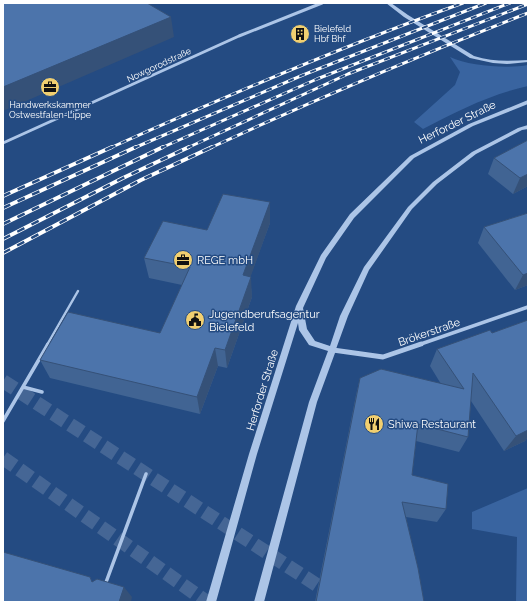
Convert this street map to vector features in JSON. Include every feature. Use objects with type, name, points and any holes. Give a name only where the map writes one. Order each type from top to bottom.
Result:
[{"type":"street","name":"Nowgorodstraße","points":[[3,143],[239,36],[322,3]]},
{"type":"street","points":[[388,3],[406,16],[472,57],[483,61],[528,61]]},
{"type":"street","name":"Herforder Straße","points":[[211,602],[254,454],[300,306],[323,257],[352,216],[412,157],[471,125],[528,102]]},
{"type":"street","points":[[259,602],[311,409],[344,316],[366,269],[410,208],[435,183],[474,153],[528,126]]},
{"type":"street","points":[[300,306],[303,330],[312,343],[333,350]]},
{"type":"street","name":"Brökerstraße","points":[[333,350],[383,357],[528,307]]},
{"type":"lane","points":[[3,421],[78,291]]},
{"type":"lane","points":[[22,387],[42,392]]},
{"type":"lane","points":[[103,589],[146,474]]},
{"type":"shaded area","points":[[450,57],[477,65],[510,67],[528,65],[528,86],[487,98],[423,129],[414,122],[455,85],[460,72]]},
{"type":"shaded area","points":[[528,488],[528,602],[516,602],[517,537],[472,529],[472,512]]},
{"type":"building","points":[[3,3],[147,3],[171,17],[3,87]]},
{"type":"building","points":[[528,140],[528,174],[520,178],[494,158]]},
{"type":"building","points":[[223,194],[270,202],[243,275],[251,277],[225,350],[215,348],[197,397],[40,360],[68,312],[160,333],[190,267],[144,258],[163,221],[207,230]]},
{"type":"building","points":[[528,213],[528,273],[523,275],[484,227]]},
{"type":"building","points":[[528,320],[528,430],[516,436],[473,373],[468,437],[418,424],[412,475],[448,484],[446,509],[402,502],[418,568],[424,602],[316,602],[360,378],[381,369],[464,389],[437,349],[490,330],[492,333]]},
{"type":"building","points":[[3,552],[90,577],[92,582],[97,579],[124,587],[119,602],[3,602]]},
{"type":"tunnel","points":[[3,381],[343,602]]},
{"type":"tunnel","points":[[3,458],[207,602]]},
{"type":"railway","points":[[110,148],[285,72],[374,36],[463,3]]},
{"type":"railway","points":[[134,148],[303,75],[486,3]]},
{"type":"railway","points":[[161,148],[317,79],[510,3]]},
{"type":"railway","points":[[187,148],[348,74],[528,4]]},
{"type":"railway","points":[[210,148],[368,78],[528,13]]},
{"type":"railway","points":[[3,196],[112,147]]},
{"type":"railway","points":[[3,208],[136,147]]},
{"type":"railway","points":[[3,224],[163,147]]},
{"type":"railway","points":[[3,239],[123,178],[189,147]]},
{"type":"railway","points":[[3,253],[141,180],[212,147]]},
{"type":"place","name":"Bielefeld Hbf Bhf","points":[[300,34]]},
{"type":"place","name":"Handwerkskammer Ostwestfalen-Lippe","points":[[50,87]]},
{"type":"place","name":"REGE mbH","points":[[183,260]]},
{"type":"place","name":"Jugendberufsagentur Bielefeld","points":[[195,320]]},
{"type":"place","name":"Shiwa Restaurant","points":[[374,424]]}]
